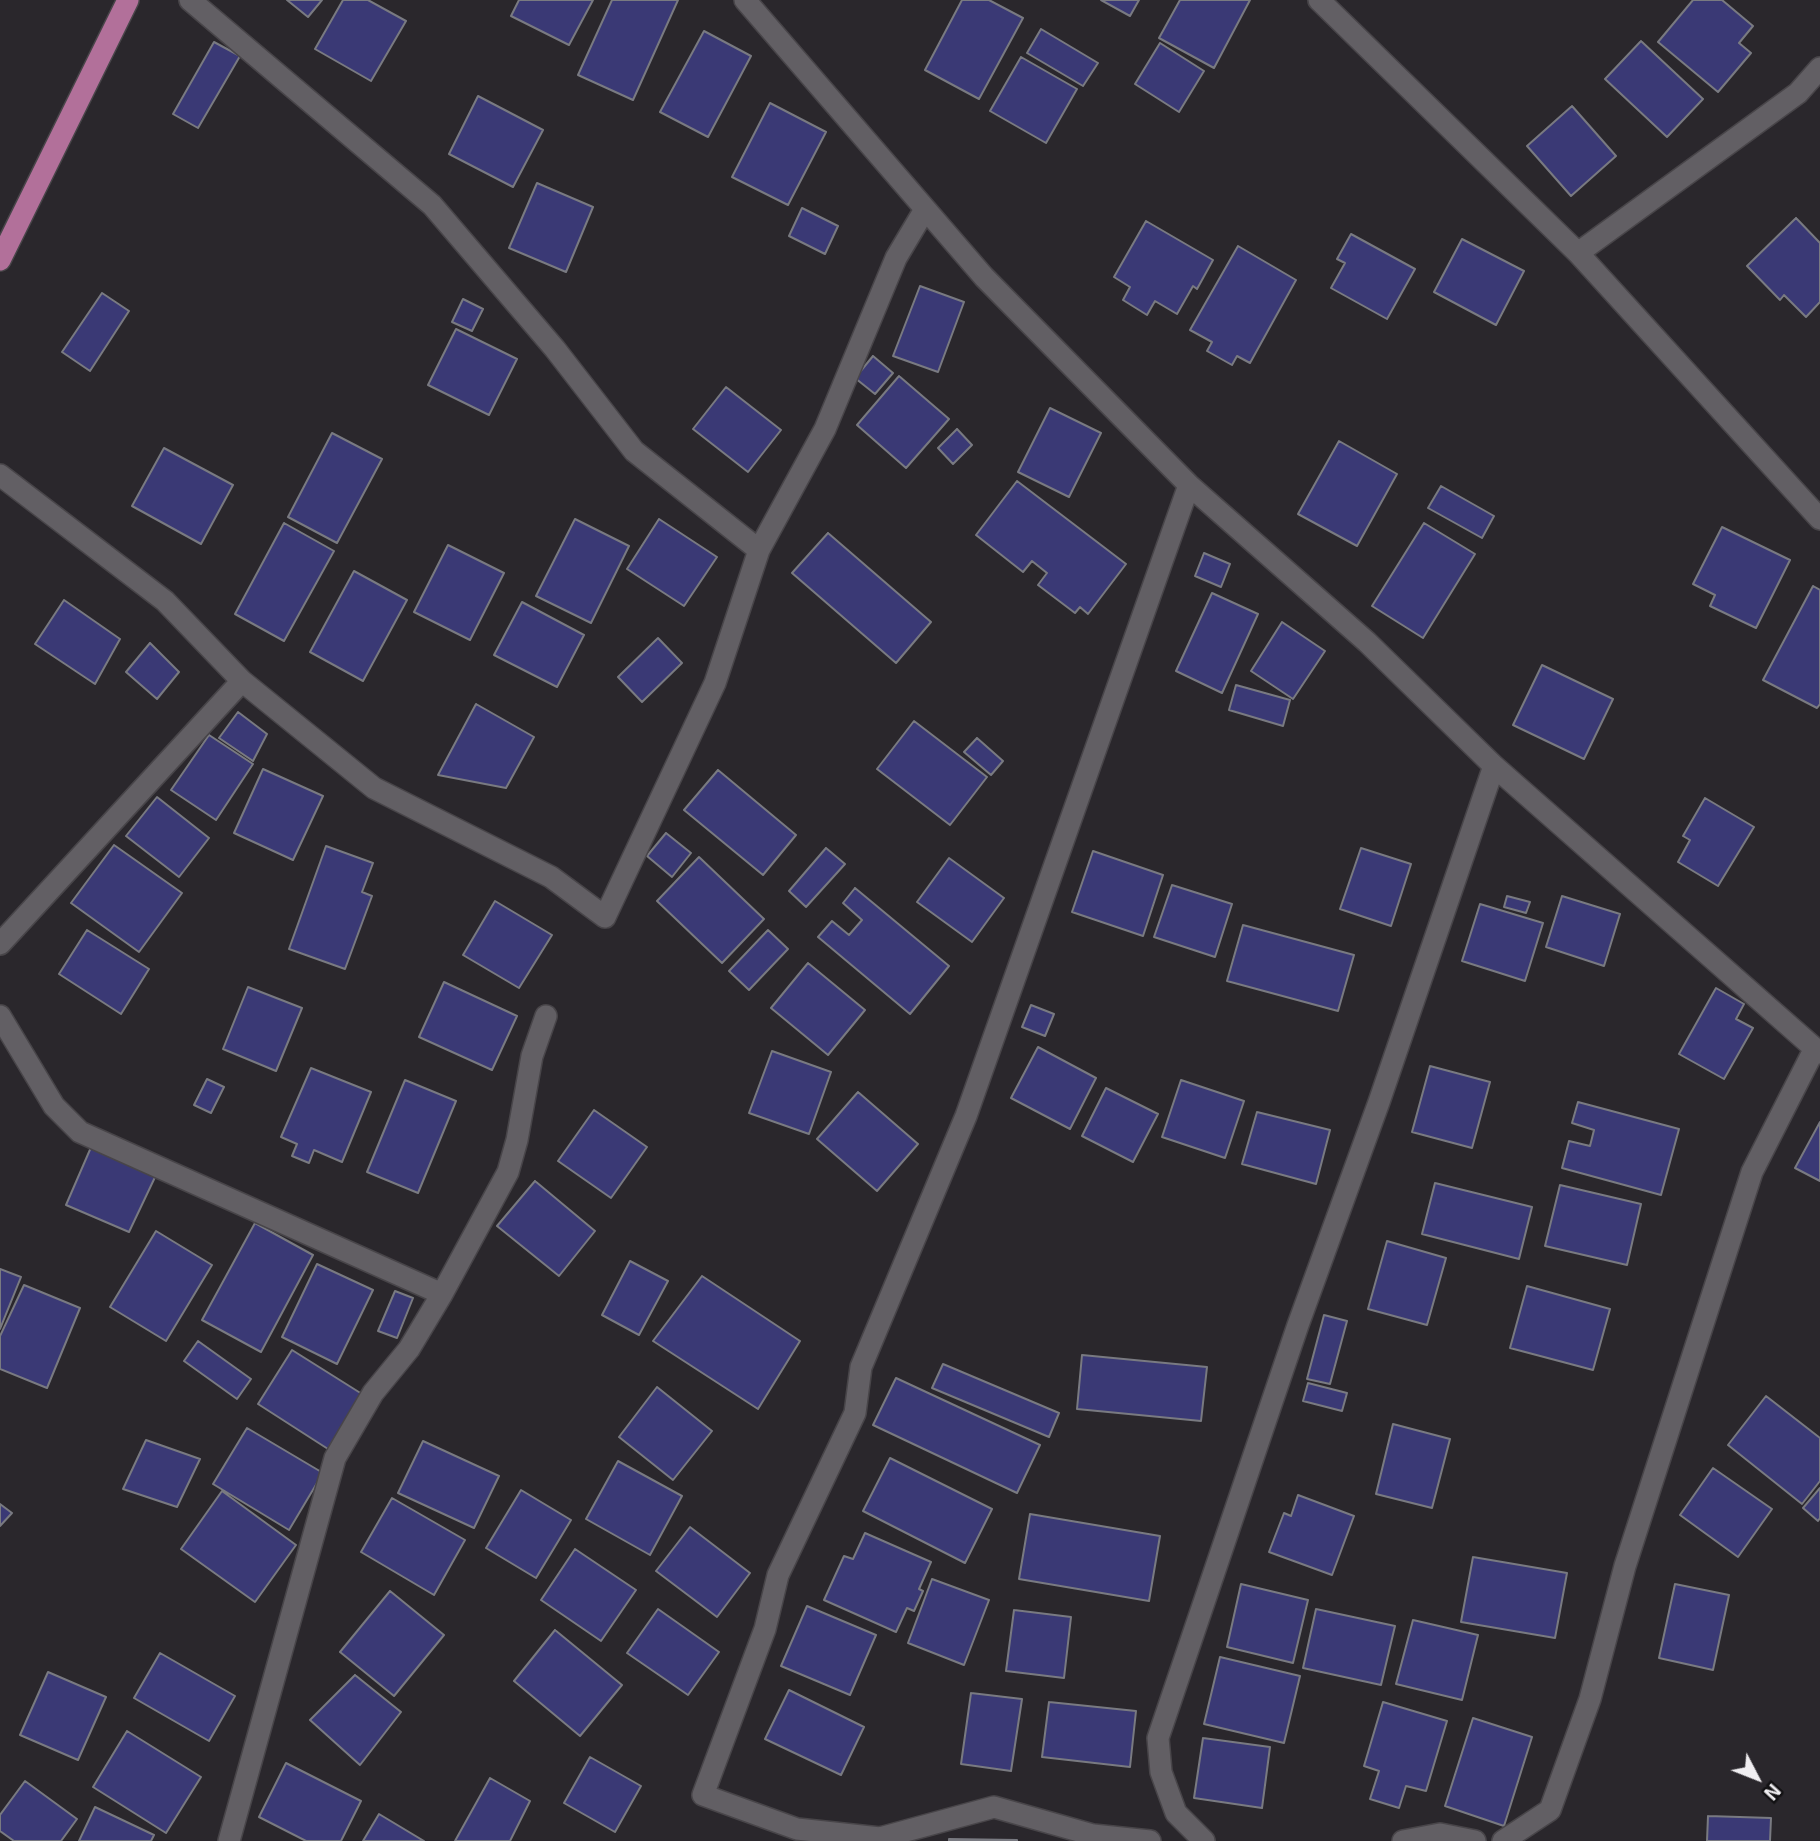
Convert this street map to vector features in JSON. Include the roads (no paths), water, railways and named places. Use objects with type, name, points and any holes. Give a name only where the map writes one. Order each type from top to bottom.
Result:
[{"type":"main road","points":[[0,260],[5,236],[128,0]]},
{"type":"street","points":[[190,0],[432,205],[555,349],[634,451],[759,550]]},
{"type":"street","points":[[745,0],[924,211],[1047,342],[1189,485],[1367,642],[1494,766],[1817,1050],[1752,1172],[1625,1566],[1590,1699],[1549,1810],[1503,1841]]},
{"type":"street","points":[[1319,0],[1577,253],[1820,519]]},
{"type":"street","points":[[1577,253],[1798,93],[1820,68]]},
{"type":"street","points":[[0,475],[165,601],[242,681],[374,788],[551,877],[605,917],[715,683],[759,550],[825,429],[895,258],[924,211]]},
{"type":"street","points":[[1150,1841],[1093,1835],[994,1807],[880,1838],[866,1837],[797,1829],[704,1795],[765,1629],[778,1575],[855,1413],[861,1367],[966,1116],[1189,485]]},
{"type":"street","points":[[0,944],[242,681]]},
{"type":"street","points":[[1204,1841],[1176,1813],[1161,1772],[1158,1738],[1298,1325],[1379,1102],[1494,766]]},
{"type":"street","points":[[0,1016],[54,1106],[80,1132],[442,1294]]},
{"type":"street","points":[[229,1841],[335,1458],[373,1393],[409,1349],[508,1172],[517,1140],[531,1056],[546,1016]]},
{"type":"street","points":[[1403,1841],[1440,1834],[1475,1841]]}]
